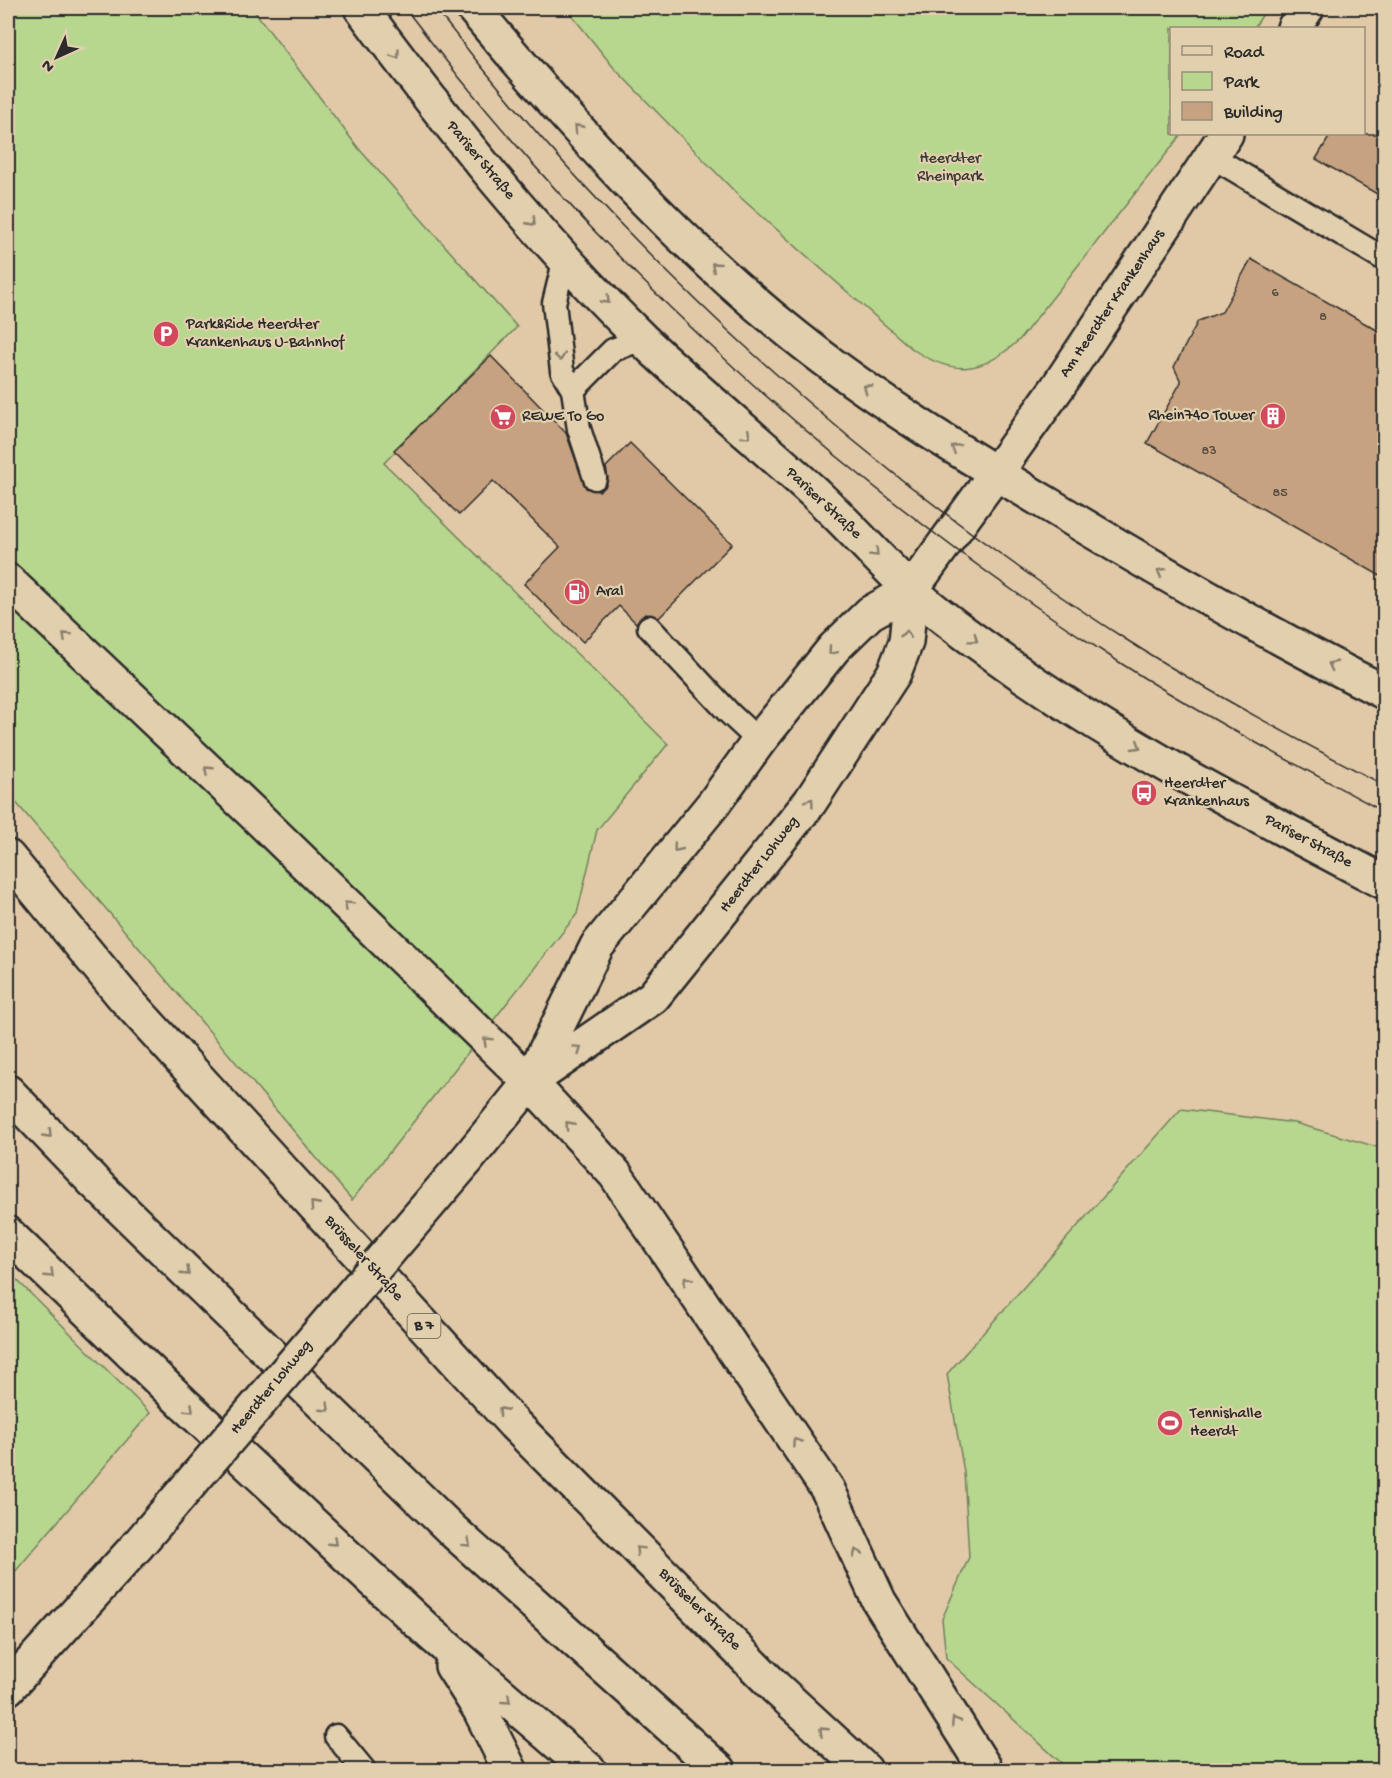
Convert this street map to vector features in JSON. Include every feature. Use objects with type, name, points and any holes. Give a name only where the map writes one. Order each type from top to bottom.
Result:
[{"type":"main road","name":"Pariser Straße","points":[[361,8],[489,173],[565,258],[642,339],[726,417],[806,485],[911,590],[1019,672],[1091,718],[1183,774],[1384,882]]},
{"type":"main road","points":[[473,8],[582,132],[687,241],[796,337],[914,422],[996,473],[1219,605],[1384,692]]},
{"type":"main road","points":[[1295,27],[1307,8]]},
{"type":"main road","name":"Am Heerdter Krankenhaus","points":[[996,473],[1057,388],[1219,145]]},
{"type":"main road","name":"Heerdter Lohweg","points":[[8,1688],[137,1546],[466,1161],[530,1082],[597,946],[714,803],[759,741],[834,648],[870,613],[911,590],[996,473]]},
{"type":"main road","points":[[8,580],[255,814],[530,1082],[615,1174],[828,1490],[879,1601],[986,1770]]},
{"type":"main road","name":"Heerdter Lohweg","points":[[530,1082],[653,997],[810,802],[894,673],[906,642],[911,590]]},
{"type":"main road","name":"Brüsseler Straße","points":[[8,857],[122,995],[514,1424],[776,1688],[866,1770]]},
{"type":"main road","points":[[8,1092],[94,1182],[453,1531],[718,1770]]},
{"type":"main road","points":[[8,1234],[185,1405],[431,1634],[589,1770]]},
{"type":"main road","points":[[431,1634],[480,1710],[510,1770]]},
{"type":"lane","points":[[1219,145],[1384,259]]},
{"type":"lane","points":[[565,258],[554,303],[562,371],[573,390],[579,429],[595,478]]},
{"type":"lane","points":[[573,390],[613,350],[642,339]]},
{"type":"lane","points":[[649,627],[729,713],[759,741]]},
{"type":"lane","points":[[336,1736],[364,1770]]},
{"type":"green space","points":[[8,8],[252,8],[359,149],[517,327],[384,463],[668,744],[597,830],[577,914],[352,1200],[8,793]]},
{"type":"green space","name":"Heerdter Rheinpark","points":[[566,8],[1267,8],[1255,27],[1170,27],[1170,135],[1181,135],[1020,339],[993,359],[967,368],[941,364],[911,348],[741,198],[614,68]]},
{"type":"green space","name":"Tennishalle Heerdt","points":[[1181,1109],[1295,1123],[1384,1149],[1384,1770],[1069,1770],[946,1658],[942,1619],[969,1557],[964,1472],[947,1374]]},
{"type":"green space","points":[[8,1271],[150,1413],[8,1580]]},
{"type":"building","points":[[1384,134],[1384,198],[1316,159],[1330,135]]},
{"type":"building","name":"Rhein740 Tower","points":[[1251,259],[1384,334],[1384,578],[1147,443],[1181,382],[1174,367],[1198,321],[1222,312]]},
{"type":"building","points":[[491,356],[566,433],[586,488],[599,491],[605,487],[608,480],[606,467],[630,443],[732,544],[659,618],[645,614],[636,623],[619,606],[583,642],[524,584],[560,547],[493,481],[459,515],[394,450]]},
{"type":"tram line","points":[[405,8],[481,104],[561,195],[646,283],[734,368],[826,448],[922,524],[1021,596],[1122,664],[1219,722],[1384,812]]},
{"type":"tram line","points":[[435,8],[509,100],[587,188],[669,273],[755,355],[844,433],[936,507],[1032,576],[1130,642],[1192,680],[1384,785]]},
{"type":"place","name":"Park&Ride Heerdter Krankenhaus U-Bahnhof","points":[[166,334]]},
{"type":"place","name":"Rhein740 Tower","points":[[1273,416]]},
{"type":"place","name":"REWE To Go","points":[[503,417]]},
{"type":"place","name":"Aral","points":[[577,592]]},
{"type":"place","name":"Heerdter Krankenhaus","points":[[1144,793]]},
{"type":"place","name":"Tennishalle Heerdt","points":[[1170,1423]]}]
